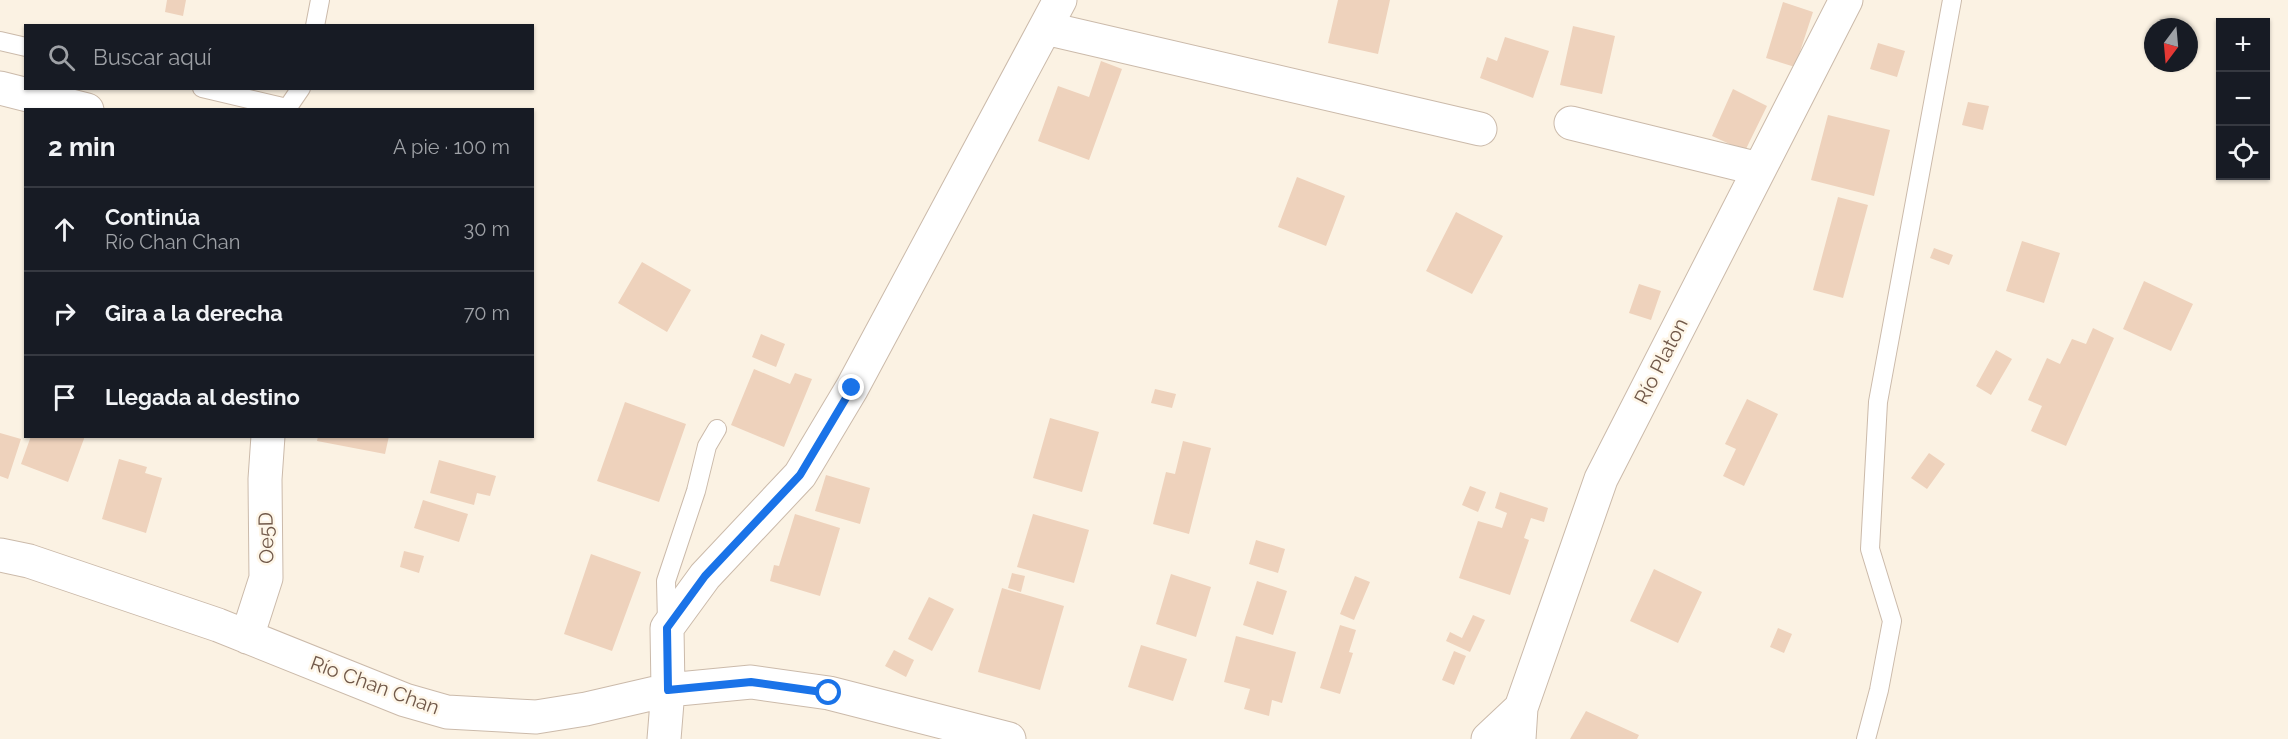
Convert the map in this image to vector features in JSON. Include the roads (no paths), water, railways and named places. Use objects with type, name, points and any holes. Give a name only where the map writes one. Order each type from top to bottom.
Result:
[{"type":"street","name":"Río Platon","points":[[1520,724],[1601,479],[1846,0]]},
{"type":"street","points":[[664,739],[668,690],[667,628],[705,576],[800,475],[852,388],[1053,14],[1480,129]]},
{"type":"street","points":[[0,88],[79,108]]},
{"type":"street","points":[[1571,123],[1759,169]]},
{"type":"street","name":"Oe5D","points":[[247,637],[266,578],[265,479],[268,438]]},
{"type":"street","name":"Río Chan Chan","points":[[0,555],[29,561],[247,637],[405,700],[447,712],[536,717],[586,709],[668,690],[751,682],[829,693],[1009,739]]},
{"type":"street","points":[[1488,739],[1520,724]]},
{"type":"lane","points":[[315,24],[320,0]]},
{"type":"lane","points":[[1866,739],[1879,690],[1892,621],[1870,549],[1878,402],[1952,0]]},
{"type":"lane","points":[[0,41],[24,47]]},
{"type":"lane","points":[[210,90],[283,108]]},
{"type":"lane","points":[[288,108],[300,90]]},
{"type":"lane","points":[[667,628],[666,581],[696,491],[707,446],[717,429]]}]
